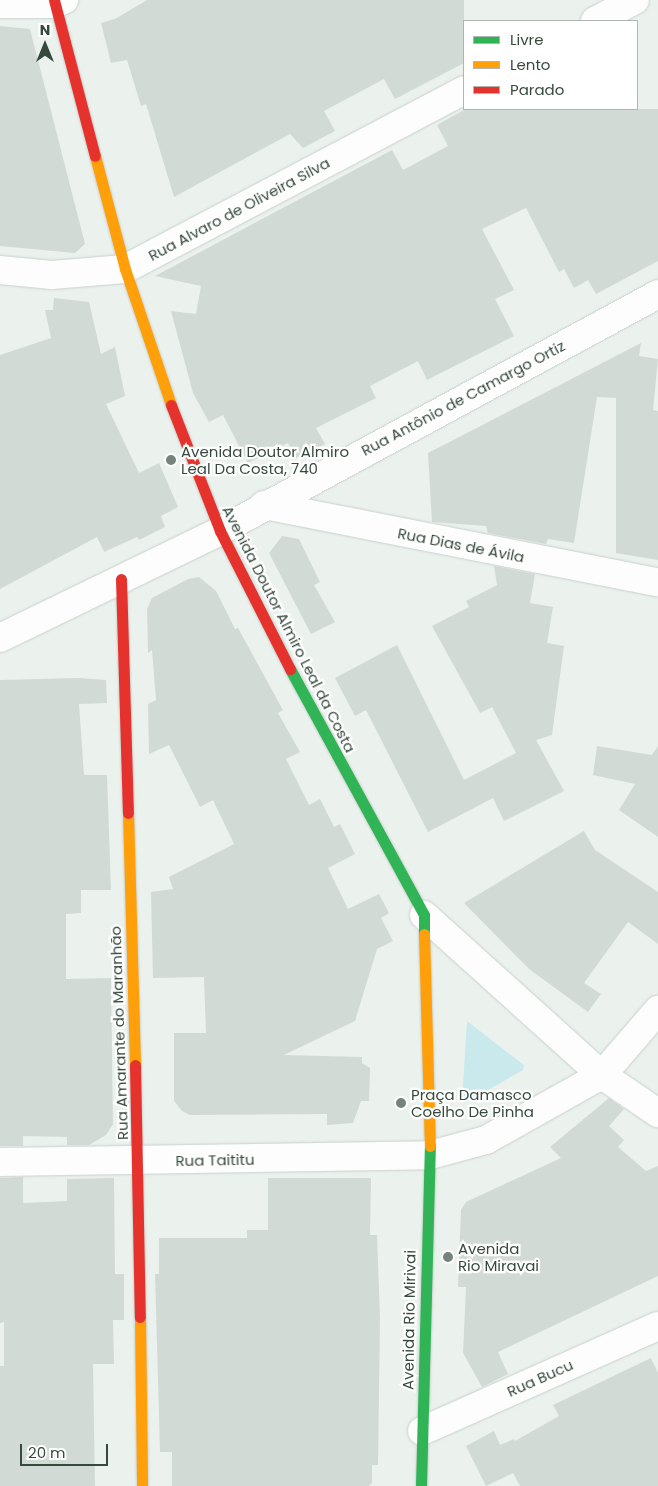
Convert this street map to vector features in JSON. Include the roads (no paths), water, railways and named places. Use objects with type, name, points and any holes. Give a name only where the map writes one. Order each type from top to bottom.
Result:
[{"type":"street","points":[[597,20],[635,0]]},
{"type":"street","points":[[0,4],[57,1]]},
{"type":"street","name":"Avenida Doutor Almiro Leal da Costa","points":[[57,1],[125,269],[172,407],[220,531],[312,713],[424,915]]},
{"type":"street","name":"Rua Alvaro de Oliveira Silva","points":[[0,270],[52,275],[125,269],[463,91]]},
{"type":"street","name":"Rua Antônio de Camargo Ortiz","points":[[0,638],[220,531],[264,505],[646,309],[658,294]]},
{"type":"street","name":"Rua Dias de Ávila","points":[[264,505],[658,582]]},
{"type":"street","name":"Rua Amarante do Maranhão","points":[[121,579],[138,1162],[142,1486]]},
{"type":"street","points":[[424,915],[602,1074],[658,1113]]},
{"type":"street","name":"Avenida Rio Mirivai","points":[[421,1486],[430,1155],[424,915]]},
{"type":"street","name":"Rua Taititu","points":[[0,1162],[138,1162],[430,1155],[486,1140],[525,1121],[602,1074],[658,1010]]},
{"type":"street","name":"Rua Bucu","points":[[422,1431],[658,1326]]},
{"type":"place","name":"Avenida Doutor Almiro Leal Da Costa, 740","points":[[171,460]]},
{"type":"place","name":"Praça Damasco Coelho De Pinha","points":[[401,1103]]},
{"type":"place","name":"Avenida Rio Miravai","points":[[448,1257]]}]
